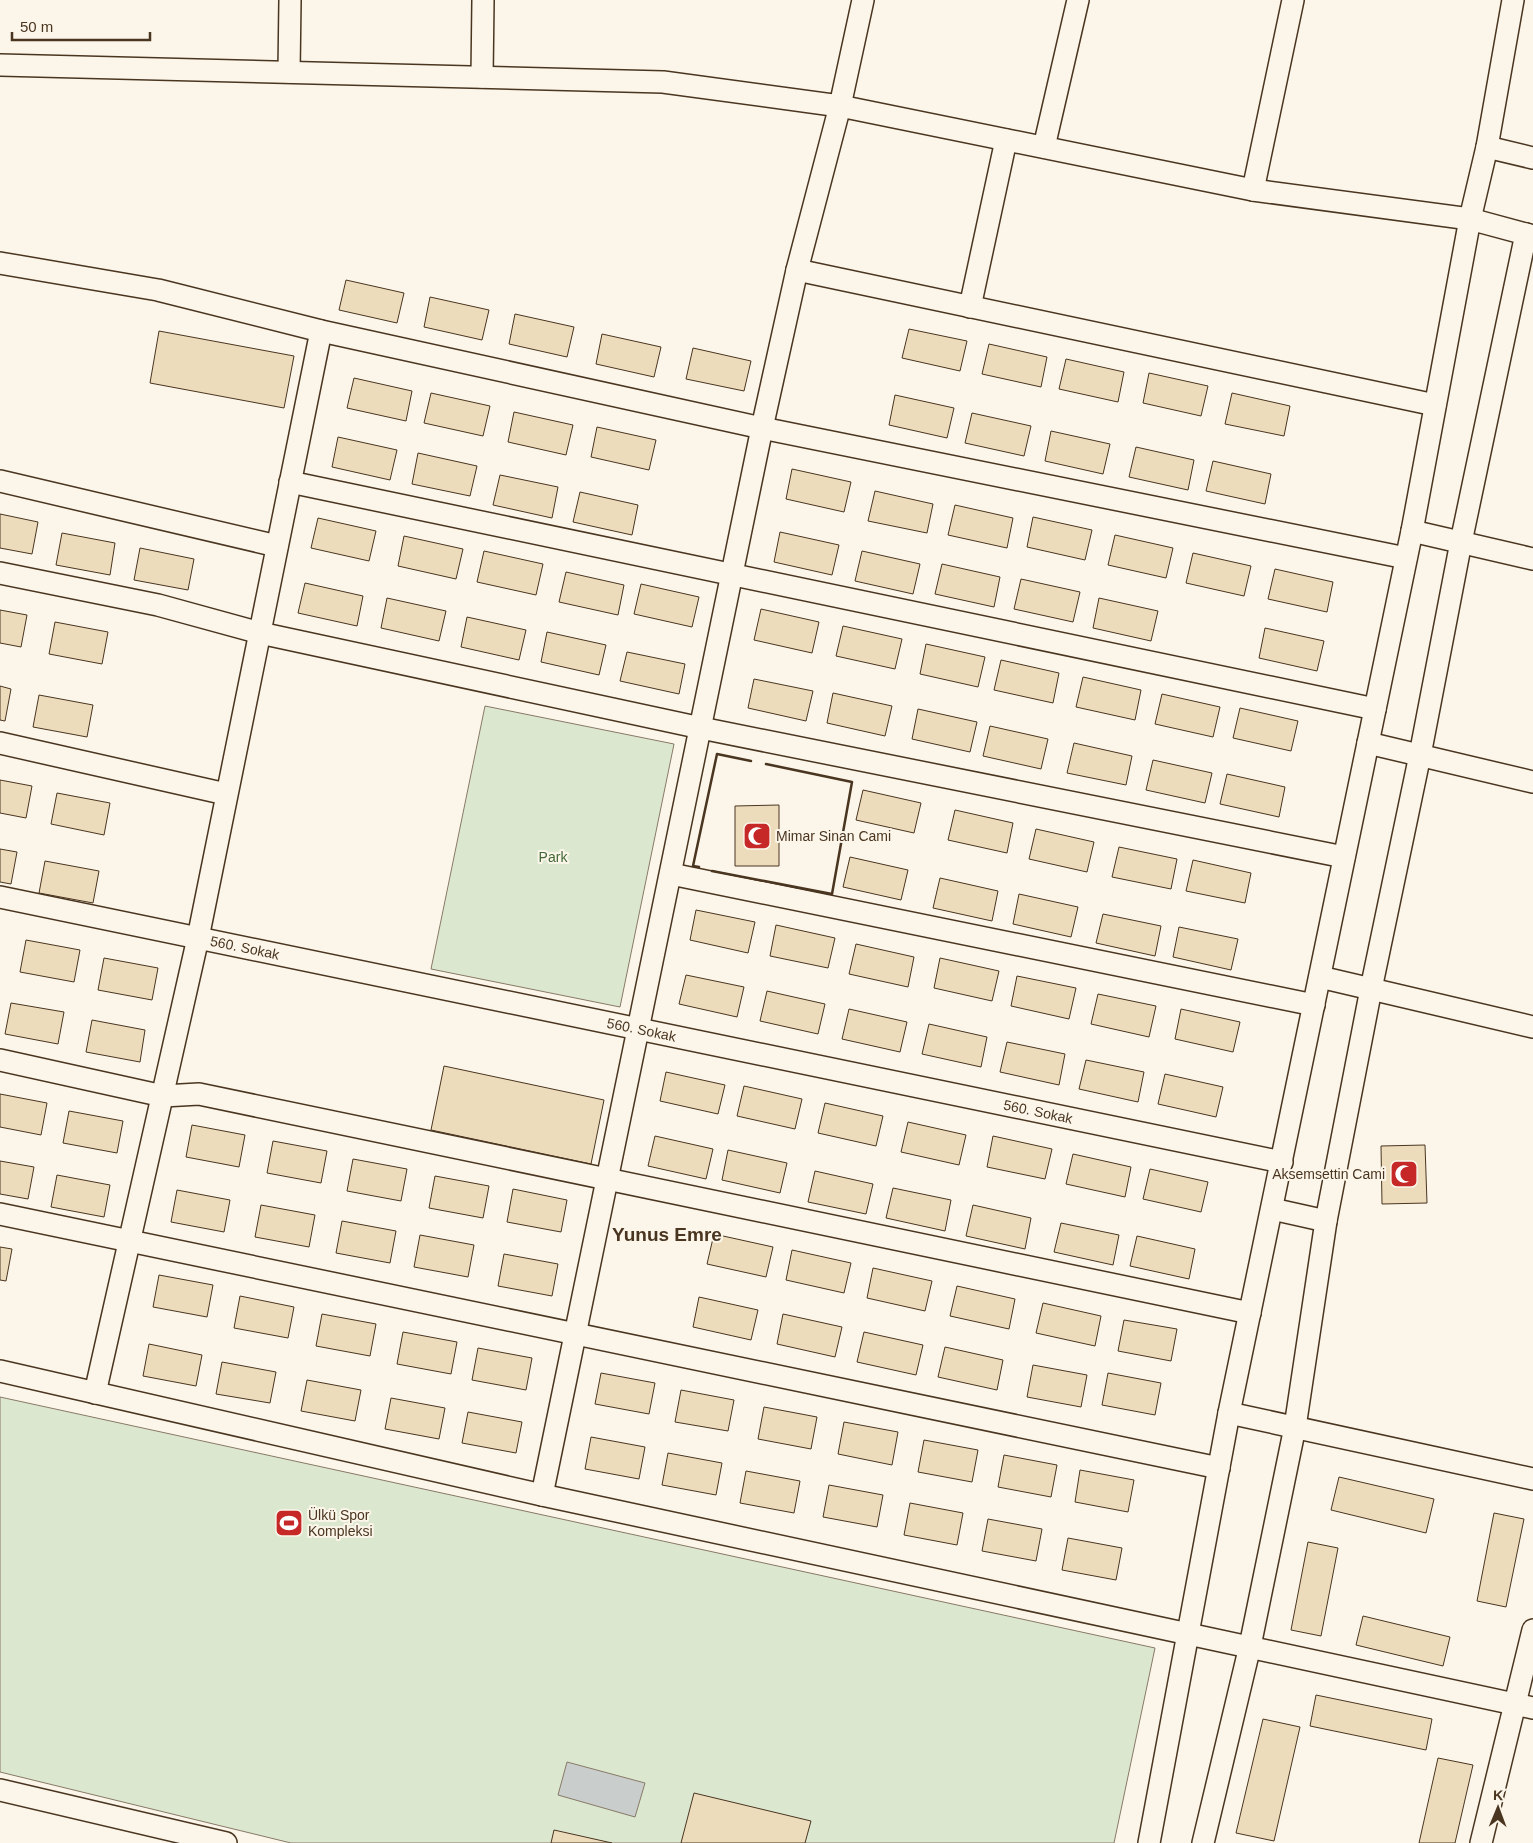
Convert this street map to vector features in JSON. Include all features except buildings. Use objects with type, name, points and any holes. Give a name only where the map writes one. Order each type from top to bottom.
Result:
[{"type":"street","points":[[289,72],[290,0]]},
{"type":"street","points":[[482,77],[483,0]]},
{"type":"street","points":[[542,1495],[702,728],[762,428],[797,270],[840,106],[863,0]]},
{"type":"street","points":[[1044,147],[1078,0]]},
{"type":"street","points":[[1253,190],[1293,0]]},
{"type":"street","points":[[1149,1843],[1229,1413],[1412,531],[1470,219],[1487,147],[1513,0]]},
{"type":"street","points":[[0,65],[663,82],[840,106],[1253,190],[1470,219],[1529,235],[1461,542],[1420,755],[1371,989],[1326,1221],[1295,1427],[1250,1646],[1204,1843]]},
{"type":"street","points":[[970,307],[1006,140]]},
{"type":"street","points":[[1487,147],[1533,158]]},
{"type":"street","points":[[0,263],[158,290],[321,331],[762,428],[1406,558]]},
{"type":"street","points":[[797,270],[1435,405]]},
{"type":"street","points":[[95,1393],[198,938],[321,331]]},
{"type":"street","points":[[0,481],[277,546]]},
{"type":"street","points":[[290,482],[733,573],[1375,709]]},
{"type":"street","points":[[1412,531],[1533,559]]},
{"type":"street","points":[[0,573],[158,605],[260,633],[702,728],[1344,857]]},
{"type":"street","points":[[0,743],[226,794]]},
{"type":"street","points":[[1368,743],[1533,782]]},
{"type":"street","points":[[671,874],[1314,1005]]},
{"type":"street","name":"560. Sokak","points":[[0,897],[1282,1162]]},
{"type":"street","points":[[1320,977],[1533,1027]]},
{"type":"street","points":[[0,1060],[163,1096],[199,1094],[608,1178],[1250,1314]]},
{"type":"street","points":[[1272,1208],[1326,1221]]},
{"type":"street","points":[[0,1214],[1219,1468]]},
{"type":"street","points":[[0,1371],[542,1495],[1188,1632],[1525,1706]]},
{"type":"street","points":[[1229,1413],[1533,1479]]},
{"type":"street","points":[[1481,1843],[1525,1706],[1533,1630]]},
{"type":"street","points":[[0,1790],[226,1843]]},
{"type":"green space","name":"Park","points":[[485,706],[674,744],[620,1007],[431,969]]},
{"type":"green space","name":"Ülkü Spor Kompleksi","points":[[0,1397],[1155,1648],[1114,1843],[291,1843],[0,1772]]},
{"type":"shaded area","points":[[567,1762],[645,1783],[635,1817],[558,1795]]},
{"type":"wall","points":[[699,867],[693,866],[717,754],[751,761]]},
{"type":"wall","points":[[712,871],[832,894],[852,782],[766,764]]},
{"type":"place","name":"Mimar Sinan Cami","points":[[757,836]]},
{"type":"place","name":"Aksemsettin Cami","points":[[1404,1174]]},
{"type":"place","name":"Ülkü Spor Kompleksi","points":[[289,1523]]},
{"type":"district","name":"Yunus Emre","points":[[667,1234]]}]
